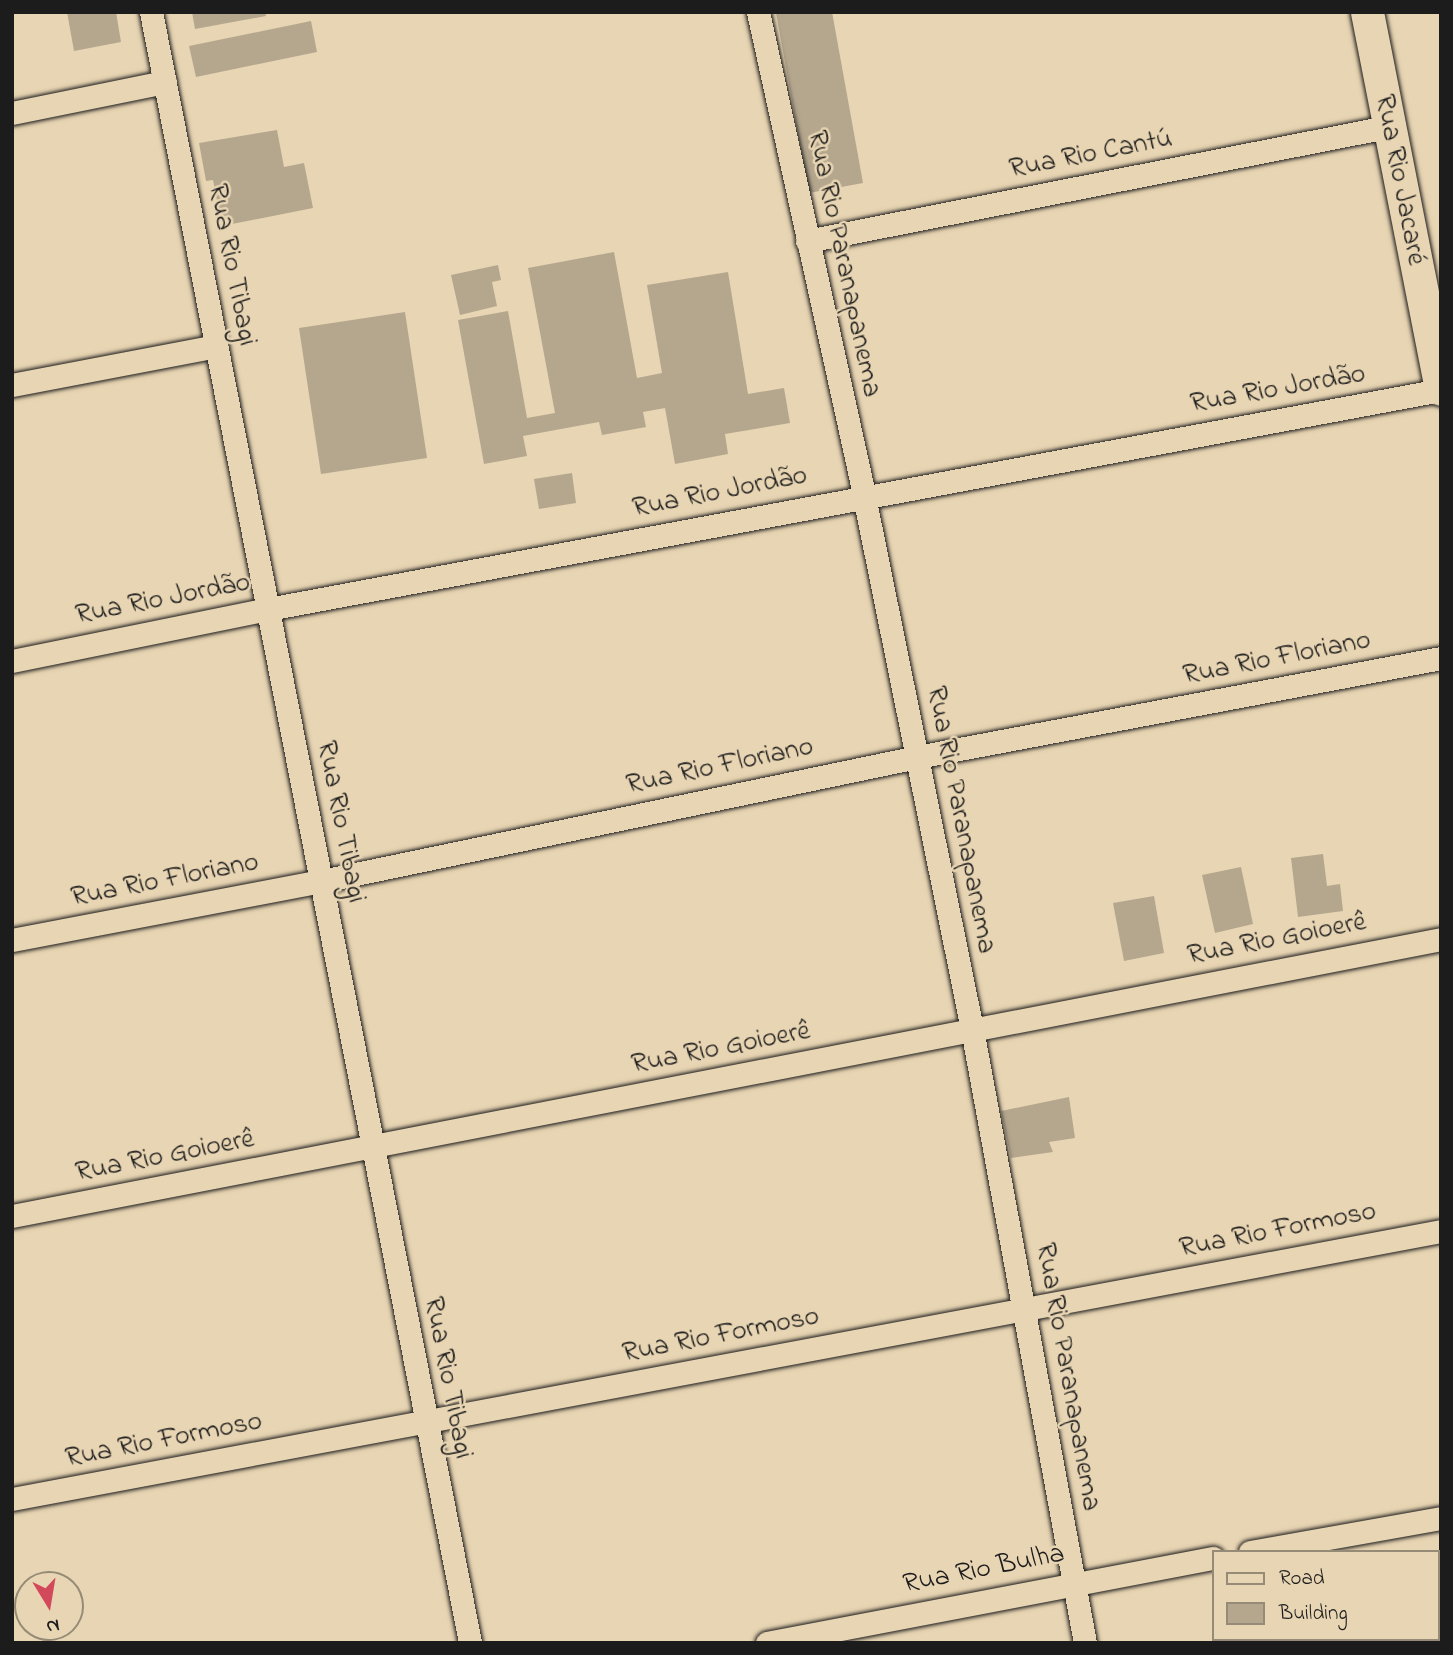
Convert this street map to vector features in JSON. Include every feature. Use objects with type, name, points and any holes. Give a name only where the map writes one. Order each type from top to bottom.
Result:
[{"type":"street","name":"Rua Rio Tibagi","points":[[151,12],[470,1643]]},
{"type":"street","name":"Rua Rio Paranapanema","points":[[758,12],[864,496],[972,1029],[1026,1309],[1085,1643]]},
{"type":"street","name":"Rua Rio Jacaré","points":[[1367,12],[1387,127],[1441,390]]},
{"type":"street","points":[[12,113],[165,82]]},
{"type":"street","name":"Rua Rio Cantú","points":[[807,241],[1387,127]]},
{"type":"street","points":[[12,385],[216,346]]},
{"type":"street","name":"Rua Rio Jordão","points":[[12,661],[268,609],[1441,390]]},
{"type":"street","name":"Rua Rio Floriano","points":[[12,940],[322,881],[917,757],[1441,658]]},
{"type":"street","name":"Rua Rio Goioerê","points":[[12,1216],[1441,939]]},
{"type":"street","name":"Rua Rio Formoso","points":[[12,1500],[1441,1231]]},
{"type":"street","points":[[1261,1550],[1441,1517]]},
{"type":"street","name":"Rua Rio Bulha","points":[[767,1643],[1212,1558]]},
{"type":"building","points":[[67,12],[116,12],[121,42],[74,51]]},
{"type":"building","points":[[192,12],[265,12],[266,16],[195,29]]},
{"type":"building","points":[[832,12],[863,183],[809,193],[776,13]]},
{"type":"building","points":[[311,21],[317,52],[196,77],[189,46]]},
{"type":"building","points":[[277,130],[284,167],[304,163],[313,208],[222,226],[213,180],[206,181],[199,143]]},
{"type":"building","points":[[614,252],[637,378],[662,373],[647,285],[728,272],[748,394],[784,388],[790,423],[725,434],[728,454],[675,464],[665,408],[643,412],[646,427],[602,435],[599,422],[523,436],[527,456],[484,464],[458,320],[508,311],[527,418],[555,413],[528,268]]},
{"type":"building","points":[[498,265],[501,280],[492,282],[497,306],[460,315],[451,275]]},
{"type":"building","points":[[405,312],[427,458],[321,474],[299,328]]},
{"type":"building","points":[[572,473],[576,503],[539,509],[534,479]]},
{"type":"building","points":[[1323,854],[1327,886],[1340,884],[1343,911],[1298,917],[1291,858]]},
{"type":"building","points":[[1241,867],[1253,924],[1215,933],[1202,875]]},
{"type":"building","points":[[1154,896],[1164,953],[1124,961],[1113,903]]},
{"type":"building","points":[[1069,1097],[1075,1138],[1049,1142],[1053,1152],[1011,1158],[1001,1111]]}]
